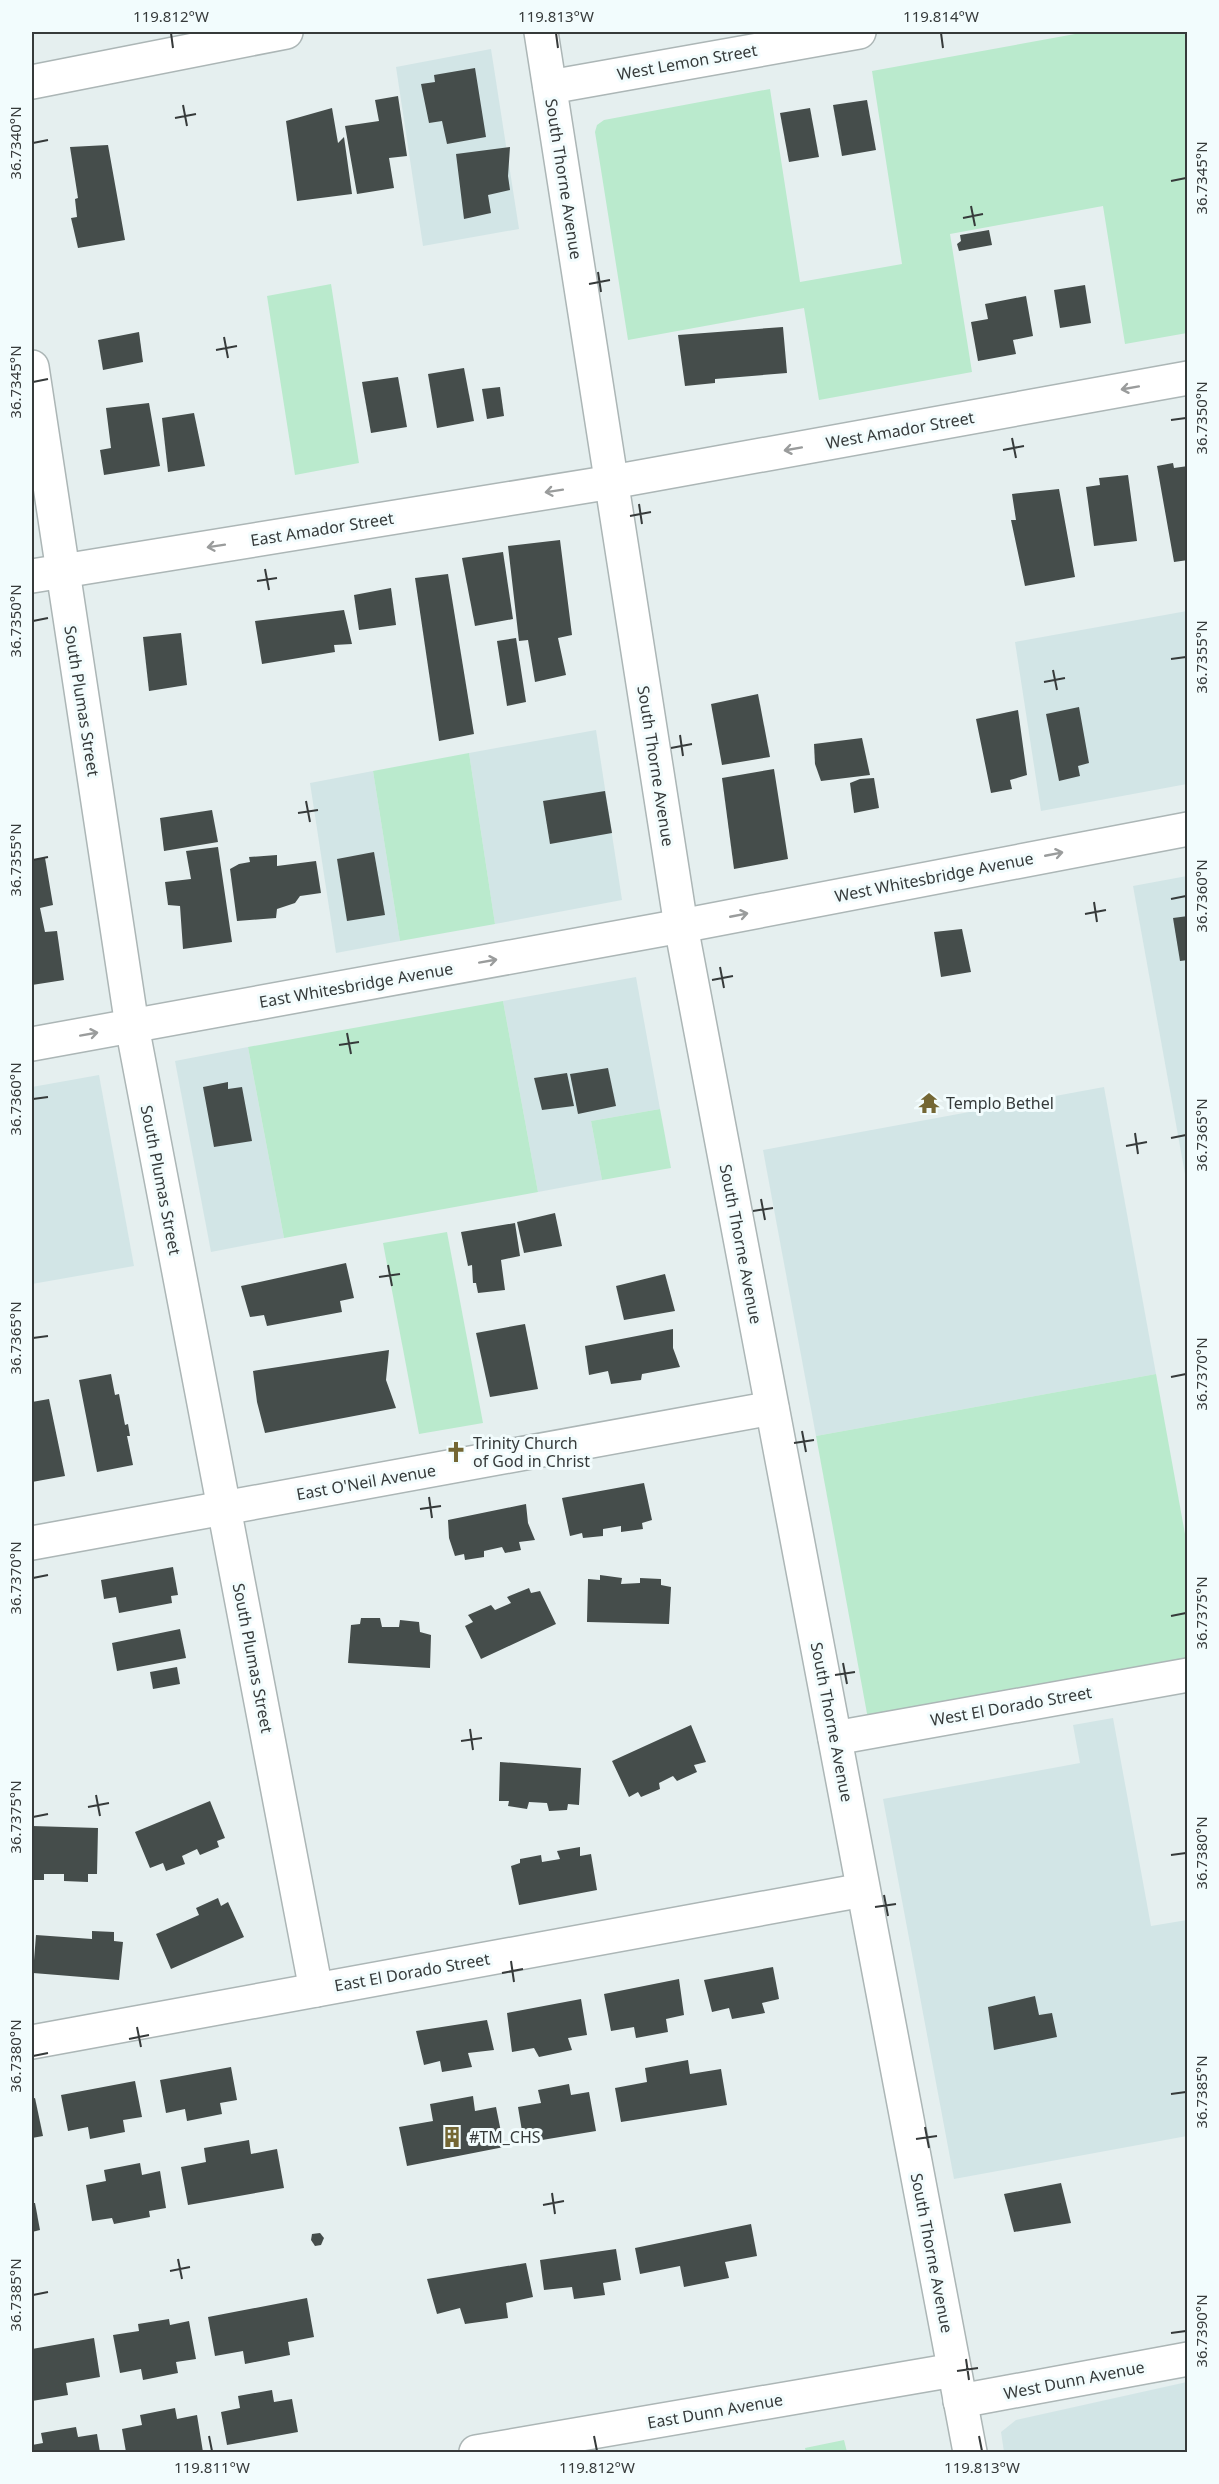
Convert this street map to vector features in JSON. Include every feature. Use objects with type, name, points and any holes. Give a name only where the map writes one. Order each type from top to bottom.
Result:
[{"type":"street","points":[[32,82],[286,32]]},
{"type":"street","name":"South Thorne Avenue","points":[[541,32],[681,926],[970,2452]]},
{"type":"street","name":"West Lemon Street","points":[[550,87],[859,32]]},
{"type":"street","name":"South Plumas Street","points":[[32,367],[47,573],[316,1990]]},
{"type":"street","name":"West Amador Street","points":[[612,482],[1188,378]]},
{"type":"street","name":"East Amador Street","points":[[47,573],[612,482]]},
{"type":"street","name":"West Whitesbridge Avenue","points":[[681,926],[1188,829]]},
{"type":"street","name":"East Whitesbridge Avenue","points":[[32,1044],[681,926]]},
{"type":"street","name":"East O'Neil Avenue","points":[[32,1543],[772,1408]]},
{"type":"street","name":"West El Dorado Street","points":[[835,1738],[1188,1675]]},
{"type":"street","name":"East El Dorado Street","points":[[32,2042],[863,1890]]},
{"type":"street","name":"West Dunn Avenue","points":[[960,2401],[1188,2359]]},
{"type":"street","name":"East Dunn Avenue","points":[[476,2452],[954,2370]]},
{"type":"shaded area","points":[[491,49],[519,229],[423,246],[396,67]]},
{"type":"shaded area","points":[[1187,611],[1187,784],[1041,811],[1015,642]]},
{"type":"shaded area","points":[[596,730],[622,900],[495,924],[469,753]]},
{"type":"shaded area","points":[[373,771],[400,941],[336,953],[310,783]]},
{"type":"shaded area","points":[[1187,876],[1187,1185],[1133,886]]},
{"type":"shaded area","points":[[636,977],[660,1109],[591,1121],[602,1180],[538,1192],[503,1001]]},
{"type":"shaded area","points":[[248,1047],[284,1238],[211,1252],[175,1061]]},
{"type":"shaded area","points":[[99,1075],[134,1266],[32,1284],[32,1087]]},
{"type":"shaded area","points":[[1104,1087],[1156,1374],[816,1436],[763,1150]]},
{"type":"shaded area","points":[[1113,1718],[1151,1926],[1187,1920],[1187,2136],[954,2179],[883,1799],[1080,1763],[1073,1725]]},
{"type":"shaded area","points":[[1187,2382],[1187,2452],[1004,2452],[1001,2432],[1016,2420]]},
{"type":"green space","points":[[1086,32],[1187,32],[1187,333],[1125,344],[1103,206],[950,234],[972,372],[819,400],[804,308],[628,340],[595,132],[597,125],[604,120],[770,89],[800,282],[902,264],[872,71]]},
{"type":"green space","points":[[331,284],[359,463],[295,475],[267,296]]},
{"type":"green space","points":[[469,753],[495,924],[400,941],[373,771]]},
{"type":"green space","points":[[503,1001],[538,1192],[284,1238],[248,1047]]},
{"type":"green space","points":[[660,1109],[671,1168],[602,1180],[591,1121]]},
{"type":"green space","points":[[447,1232],[483,1423],[419,1434],[383,1243]]},
{"type":"green space","points":[[1156,1374],[1187,1545],[1187,1664],[868,1719],[816,1436]]},
{"type":"green space","points":[[844,2440],[847,2452],[806,2452],[805,2448]]},
{"type":"building","points":[[475,68],[486,137],[447,144],[442,121],[429,123],[421,84],[435,82],[434,75]]},
{"type":"building","points":[[398,96],[407,156],[389,158],[394,188],[357,194],[345,126],[379,121],[375,100]]},
{"type":"building","points":[[867,100],[876,150],[842,156],[833,105]]},
{"type":"building","points":[[332,108],[338,143],[344,137],[352,194],[297,201],[286,121]]},
{"type":"building","points":[[810,108],[819,157],[789,162],[780,113]]},
{"type":"building","points":[[108,145],[125,240],[78,248],[71,218],[77,217],[75,199],[78,198],[70,147]]},
{"type":"building","points":[[510,147],[508,176],[510,190],[488,195],[491,213],[464,219],[456,154]]},
{"type":"building","points":[[989,230],[992,245],[959,251],[957,244],[961,241],[960,235]]},
{"type":"building","points":[[1085,285],[1091,323],[1060,328],[1054,290]]},
{"type":"building","points":[[1026,296],[1033,336],[1013,340],[1016,354],[978,361],[971,322],[988,319],[985,304]]},
{"type":"building","points":[[783,327],[787,373],[715,379],[715,383],[685,386],[678,335]]},
{"type":"building","points":[[139,332],[143,362],[103,370],[98,340]]},
{"type":"building","points":[[464,368],[474,421],[437,428],[428,374]]},
{"type":"building","points":[[398,377],[407,427],[371,433],[362,382]]},
{"type":"building","points":[[500,387],[504,416],[487,419],[482,389]]},
{"type":"building","points":[[149,403],[160,466],[104,475],[100,450],[111,448],[106,408]]},
{"type":"building","points":[[194,413],[205,466],[168,472],[162,418]]},
{"type":"building","points":[[1173,463],[1174,468],[1188,466],[1188,560],[1174,562],[1157,466]]},
{"type":"building","points":[[1128,475],[1137,541],[1094,546],[1086,487],[1100,485],[1099,478]]},
{"type":"building","points":[[1059,489],[1075,577],[1025,586],[1011,520],[1016,520],[1012,494]]},
{"type":"building","points":[[560,540],[572,635],[558,638],[566,675],[535,682],[528,640],[519,641],[508,546]]},
{"type":"building","points":[[503,552],[513,619],[475,626],[462,558]]},
{"type":"building","points":[[448,574],[474,734],[439,741],[415,578]]},
{"type":"building","points":[[391,588],[396,625],[359,630],[354,595]]},
{"type":"building","points":[[344,610],[352,644],[334,645],[335,652],[262,664],[255,621]]},
{"type":"building","points":[[181,633],[187,685],[149,691],[143,637]]},
{"type":"building","points":[[516,638],[526,702],[507,706],[497,641]]},
{"type":"building","points":[[758,694],[770,757],[722,765],[711,704]]},
{"type":"building","points":[[1079,707],[1089,763],[1078,766],[1080,776],[1059,781],[1046,714]]},
{"type":"building","points":[[1018,710],[1027,775],[1010,780],[1012,789],[991,793],[976,719]]},
{"type":"building","points":[[862,738],[870,775],[821,781],[815,764],[814,744]]},
{"type":"building","points":[[774,769],[788,859],[734,869],[722,778]]},
{"type":"building","points":[[874,778],[879,808],[854,813],[850,783],[860,779]]},
{"type":"building","points":[[605,791],[612,833],[550,844],[543,801]]},
{"type":"building","points":[[212,810],[218,842],[164,851],[160,818]]},
{"type":"building","points":[[218,847],[232,942],[183,949],[180,906],[168,905],[165,882],[191,879],[186,851]]},
{"type":"building","points":[[374,852],[385,915],[347,921],[337,859]]},
{"type":"building","points":[[277,855],[277,866],[316,861],[321,893],[300,896],[295,903],[277,909],[276,918],[237,921],[230,869],[250,862],[249,857]]},
{"type":"building","points":[[45,858],[53,905],[40,908],[45,932],[57,931],[64,980],[32,985],[32,860]]},
{"type":"building","points":[[1188,916],[1188,960],[1180,961],[1173,918]]},
{"type":"building","points":[[962,929],[971,972],[941,977],[934,932]]},
{"type":"building","points":[[608,1068],[616,1106],[578,1114],[570,1074]]},
{"type":"building","points":[[567,1073],[574,1106],[542,1110],[534,1078]]},
{"type":"building","points":[[228,1082],[228,1089],[242,1087],[252,1141],[214,1147],[203,1087]]},
{"type":"building","points":[[555,1213],[562,1246],[524,1253],[517,1222]]},
{"type":"building","points":[[515,1223],[520,1256],[501,1260],[505,1290],[478,1293],[476,1283],[473,1283],[472,1265],[468,1266],[461,1232]]},
{"type":"building","points":[[346,1263],[354,1298],[340,1301],[342,1312],[267,1326],[264,1315],[250,1317],[241,1286]]},
{"type":"building","points":[[665,1274],[675,1311],[624,1320],[616,1286]]},
{"type":"building","points":[[525,1324],[538,1389],[490,1397],[476,1333]]},
{"type":"building","points":[[673,1329],[673,1348],[680,1367],[642,1374],[641,1380],[611,1384],[608,1371],[589,1375],[585,1346]]},
{"type":"building","points":[[389,1350],[386,1380],[396,1408],[265,1433],[257,1402],[253,1371]]},
{"type":"building","points":[[111,1374],[115,1395],[119,1394],[125,1425],[128,1424],[130,1436],[127,1436],[133,1465],[97,1472],[79,1380]]},
{"type":"building","points":[[49,1399],[65,1476],[32,1482],[32,1402]]},
{"type":"building","points":[[644,1483],[652,1520],[642,1523],[643,1529],[621,1532],[621,1526],[603,1529],[603,1536],[583,1538],[582,1533],[570,1536],[562,1498]]},
{"type":"building","points":[[526,1504],[528,1523],[535,1540],[519,1542],[521,1550],[505,1553],[502,1547],[484,1551],[484,1557],[465,1560],[464,1554],[455,1556],[449,1538],[448,1520]]},
{"type":"building","points":[[173,1567],[178,1595],[171,1596],[172,1603],[119,1613],[116,1597],[104,1599],[101,1580]]},
{"type":"building","points":[[600,1575],[622,1578],[621,1584],[640,1583],[640,1578],[661,1579],[661,1585],[671,1587],[669,1624],[587,1622],[588,1579],[600,1580]]},
{"type":"building","points":[[529,1588],[531,1593],[540,1591],[556,1624],[481,1659],[465,1626],[473,1622],[468,1615],[491,1605],[495,1610],[511,1603],[507,1597]]},
{"type":"building","points":[[361,1618],[380,1618],[382,1627],[399,1627],[400,1620],[419,1622],[420,1632],[431,1635],[430,1668],[348,1663],[351,1625],[360,1624]]},
{"type":"building","points":[[180,1629],[186,1658],[117,1671],[112,1643]]},
{"type":"building","points":[[177,1667],[180,1684],[153,1689],[150,1672]]},
{"type":"building","points":[[691,1725],[706,1762],[694,1765],[697,1772],[677,1781],[673,1776],[659,1783],[660,1789],[641,1797],[638,1792],[629,1797],[612,1761]]},
{"type":"building","points":[[500,1762],[581,1768],[579,1805],[568,1804],[567,1810],[549,1811],[547,1803],[529,1802],[527,1809],[508,1806],[509,1801],[499,1801]]},
{"type":"building","points":[[210,1801],[225,1838],[217,1841],[219,1847],[200,1855],[197,1849],[182,1856],[185,1864],[166,1871],[163,1863],[150,1868],[135,1832]]},
{"type":"building","points":[[32,1826],[98,1828],[97,1874],[88,1874],[88,1882],[64,1881],[64,1874],[44,1874],[44,1880],[32,1880]]},
{"type":"building","points":[[580,1847],[580,1856],[591,1854],[597,1890],[519,1905],[511,1866],[520,1863],[520,1859],[541,1855],[542,1862],[560,1859],[557,1851]]},
{"type":"building","points":[[218,1898],[221,1906],[228,1902],[244,1937],[171,1969],[156,1934],[199,1915],[196,1908]]},
{"type":"building","points":[[92,1931],[114,1932],[114,1941],[123,1942],[119,1980],[33,1973],[36,1935],[92,1939]]},
{"type":"building","points":[[773,1967],[779,1999],[762,2003],[765,2013],[732,2019],[729,2008],[712,2012],[704,1980]]},
{"type":"building","points":[[679,1979],[684,2015],[666,2019],[668,2032],[636,2038],[634,2027],[611,2031],[604,1994]]},
{"type":"building","points":[[1035,1996],[1039,2015],[1052,2013],[1057,2037],[994,2050],[988,2007]]},
{"type":"building","points":[[581,1999],[587,2035],[568,2038],[572,2050],[539,2057],[534,2048],[512,2052],[507,2013]]},
{"type":"building","points":[[487,2020],[494,2050],[468,2053],[472,2067],[442,2072],[440,2061],[424,2065],[416,2031]]},
{"type":"building","points":[[688,2060],[690,2074],[721,2069],[727,2105],[621,2122],[615,2088],[647,2082],[645,2068]]},
{"type":"building","points":[[231,2067],[237,2100],[220,2103],[222,2114],[187,2121],[185,2109],[166,2113],[160,2080]]},
{"type":"building","points":[[135,2081],[142,2117],[123,2120],[125,2132],[90,2139],[88,2127],[68,2131],[61,2095]]},
{"type":"building","name":"#TM_CHS","points":[[569,2084],[571,2095],[589,2092],[596,2131],[524,2143],[518,2107],[541,2103],[538,2090]]},
{"type":"building","name":"#TM_CHS","points":[[473,2096],[475,2111],[496,2107],[504,2147],[407,2166],[399,2127],[433,2121],[430,2104]]},
{"type":"building","points":[[35,2098],[43,2136],[32,2138],[32,2099]]},
{"type":"building","points":[[249,2140],[251,2154],[277,2149],[284,2188],[188,2205],[181,2167],[206,2162],[204,2148]]},
{"type":"building","points":[[140,2163],[142,2175],[160,2171],[166,2208],[149,2211],[150,2217],[114,2224],[112,2218],[92,2221],[86,2185],[106,2181],[104,2170]]},
{"type":"building","points":[[1061,2183],[1071,2223],[1014,2232],[1004,2194]]},
{"type":"building","points":[[32,2203],[35,2203],[40,2230],[32,2232]]},
{"type":"building","points":[[751,2224],[757,2256],[725,2262],[729,2278],[684,2287],[680,2266],[640,2274],[635,2248]]},
{"type":"building","points":[[320,2233],[324,2238],[321,2245],[315,2246],[311,2240],[312,2234]]},
{"type":"building","points":[[616,2249],[621,2280],[603,2283],[605,2295],[574,2299],[572,2287],[544,2290],[540,2260]]},
{"type":"building","points":[[526,2263],[533,2297],[506,2303],[508,2318],[465,2324],[460,2308],[437,2314],[427,2279]]},
{"type":"building","points":[[307,2298],[314,2337],[288,2342],[290,2355],[245,2364],[243,2351],[215,2356],[208,2317]]},
{"type":"building","points":[[169,2319],[170,2325],[189,2321],[196,2359],[176,2362],[178,2373],[143,2380],[141,2369],[120,2373],[113,2335],[139,2331],[138,2324]]},
{"type":"building","points":[[94,2338],[100,2377],[66,2383],[68,2395],[32,2401],[32,2349]]},
{"type":"building","points":[[272,2390],[274,2402],[292,2399],[298,2432],[227,2445],[221,2412],[240,2408],[238,2396]]},
{"type":"building","points":[[175,2408],[177,2419],[197,2415],[203,2452],[126,2452],[122,2429],[142,2425],[140,2415]]},
{"type":"building","points":[[76,2427],[78,2437],[97,2434],[100,2452],[32,2452],[32,2445],[43,2443],[41,2433]]},
{"type":"place","name":"Templo Bethel","points":[[929,1103]]},
{"type":"place","name":"Trinity Church of God in Christ","points":[[456,1452]]},
{"type":"place","name":"#TM_CHS","points":[[452,2137]]}]
